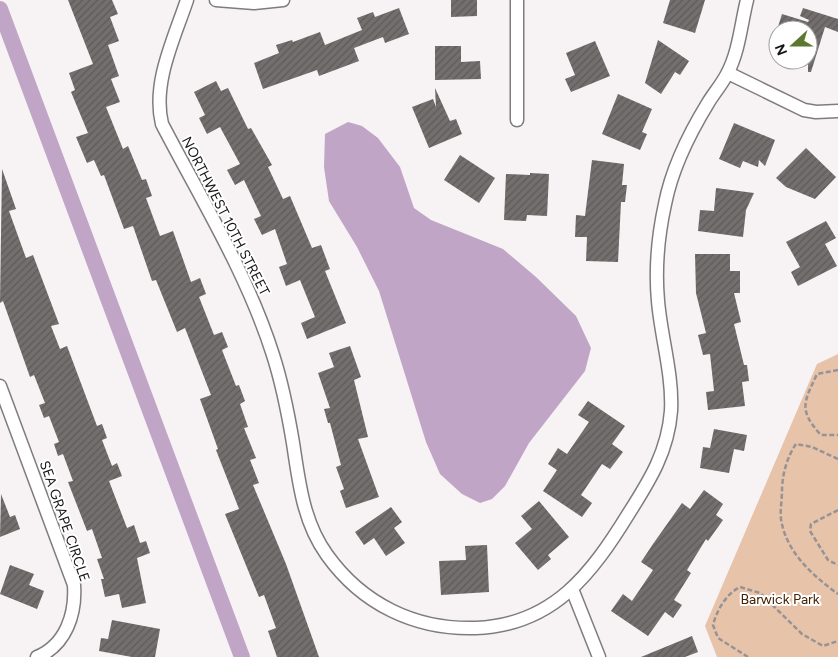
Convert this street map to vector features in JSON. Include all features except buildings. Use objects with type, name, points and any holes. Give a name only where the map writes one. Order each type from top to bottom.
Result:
[{"type":"street","name":"NORTHWEST 10TH STREET","points":[[187,0],[159,88],[159,112],[162,124],[235,259],[254,302],[274,356],[288,412],[302,500],[315,535],[339,571],[356,588],[376,603],[398,614],[433,625],[457,628],[482,628],[506,623],[551,604],[572,589],[590,572],[655,471],[664,450],[671,406],[658,300],[657,263],[665,201],[676,165],[691,131],[728,73],[747,0]]},
{"type":"street","points":[[216,0],[254,3],[283,0]]},
{"type":"street","points":[[517,0],[517,120]]},
{"type":"street","points":[[728,73],[804,110],[816,112],[838,111]]},
{"type":"street","name":"SEA GRAPE CIRCLE","points":[[0,386],[74,585],[74,609],[66,631],[51,649],[37,657]]},
{"type":"street","points":[[572,589],[599,657]]},
{"type":"path","points":[[838,370],[817,374],[804,401],[805,413],[816,430],[822,435],[838,435]]},
{"type":"path","points":[[838,459],[812,447],[796,444],[789,454],[782,485],[781,518],[788,542],[802,564],[838,594]]},
{"type":"path","points":[[838,510],[811,524],[810,531],[828,560],[838,565]]},
{"type":"path","points":[[748,657],[718,638],[713,625],[716,614],[732,591],[740,587],[760,593],[802,634],[823,646],[838,641]]},
{"type":"green space","name":"Barwick Park","points":[[838,354],[838,657],[717,657],[705,626],[817,364]]},
{"type":"shaded area","points":[[348,122],[362,126],[378,138],[400,167],[414,208],[431,220],[503,249],[536,277],[576,316],[591,348],[585,371],[529,443],[505,486],[492,499],[480,503],[462,494],[440,474],[426,442],[379,291],[357,247],[329,201],[324,167],[325,134]]},
{"type":"waterway","points":[[0,9],[242,657]]}]
